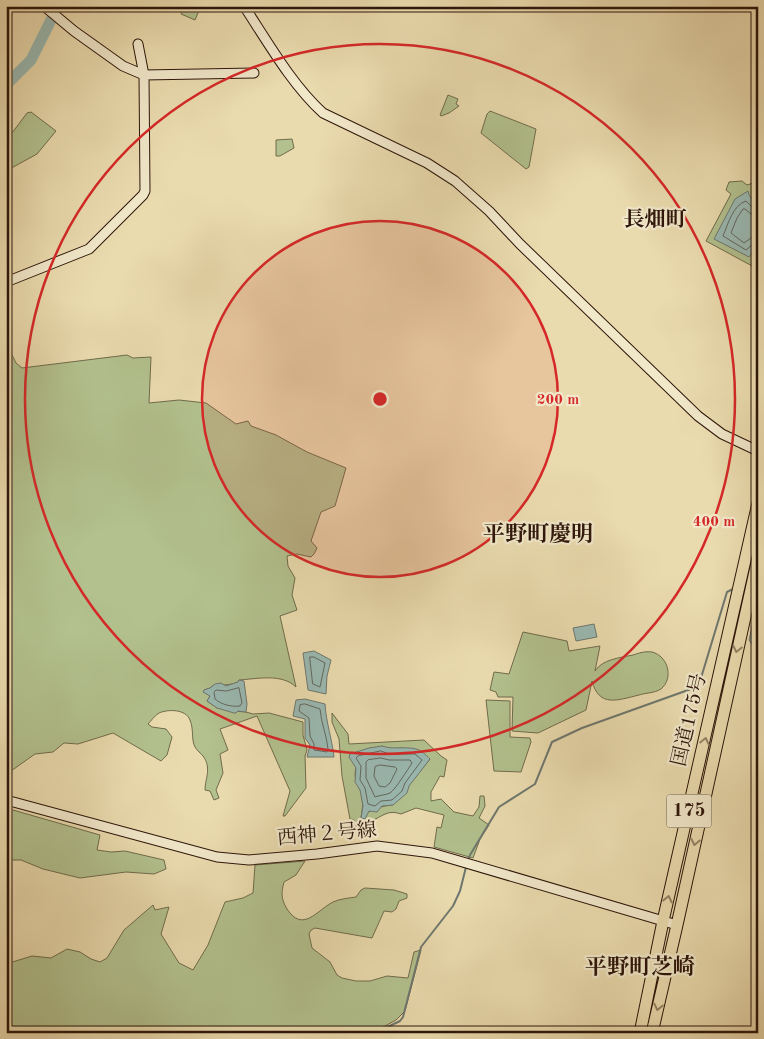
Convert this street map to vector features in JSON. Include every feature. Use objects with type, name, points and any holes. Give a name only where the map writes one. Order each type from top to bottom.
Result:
[{"type":"highway","name":"国道175号","points":[[652,1033],[677,925],[746,582],[758,503]]},
{"type":"highway","name":"国道175号","points":[[640,1033],[663,921],[746,582],[758,558]]},
{"type":"street","points":[[44,6],[123,66],[144,75],[254,73]]},
{"type":"street","points":[[244,6],[299,87],[323,113],[426,163],[455,181],[489,211],[520,244],[698,416],[722,434],[758,451]]},
{"type":"street","points":[[6,282],[89,248],[143,195],[145,190],[144,75],[138,44]]},
{"type":"street","name":"西神２号線","points":[[6,800],[217,857],[249,860],[378,846],[432,853],[677,925]]},
{"type":"green space","points":[[184,6],[201,6],[195,20],[181,14]]},
{"type":"green space","points":[[448,95],[458,99],[456,104],[459,106],[441,116],[440,115]]},
{"type":"green space","points":[[490,111],[536,129],[529,167],[526,169],[481,133],[487,114]]},
{"type":"green space","points":[[31,112],[56,131],[37,154],[6,171],[6,141],[27,113]]},
{"type":"green space","points":[[292,139],[294,148],[280,156],[276,156],[276,140]]},
{"type":"green space","points":[[758,167],[758,252],[753,264],[754,267],[706,241],[731,194],[726,190],[729,182],[742,181],[747,185],[753,183]]},
{"type":"green space","points":[[6,343],[16,363],[22,368],[127,355],[133,358],[151,357],[149,403],[179,400],[206,403],[236,424],[248,421],[251,426],[276,435],[307,452],[346,468],[335,506],[321,512],[311,541],[317,548],[314,554],[311,557],[297,554],[287,556],[288,566],[295,578],[292,595],[297,610],[280,616],[296,687],[284,680],[261,678],[239,680],[235,683],[212,686],[204,690],[210,696],[207,701],[217,708],[253,714],[269,713],[303,722],[303,735],[307,750],[305,756],[306,788],[285,816],[283,816],[290,791],[257,716],[220,729],[228,750],[220,754],[223,773],[216,790],[219,798],[214,800],[210,791],[205,790],[206,760],[194,744],[190,720],[185,714],[176,711],[159,713],[148,724],[152,727],[166,729],[172,737],[167,755],[161,761],[113,733],[78,744],[64,743],[53,752],[35,754],[11,771],[6,772]]},
{"type":"green space","points":[[523,632],[567,641],[569,651],[600,646],[595,671],[602,664],[612,660],[642,652],[652,652],[658,654],[665,663],[668,674],[667,679],[659,690],[617,700],[604,699],[595,690],[592,681],[586,710],[538,733],[512,731],[513,697],[498,697],[496,692],[490,690],[494,672],[509,674]]},
{"type":"green space","points":[[486,700],[510,701],[510,737],[530,738],[531,742],[521,772],[494,771]]},
{"type":"green space","points":[[332,713],[348,734],[349,744],[424,740],[447,760],[444,777],[440,776],[431,792],[431,801],[441,799],[454,812],[473,816],[479,807],[480,796],[484,796],[485,806],[479,818],[489,825],[480,839],[473,858],[434,847],[437,827],[441,828],[444,815],[416,808],[401,814],[388,813],[356,827],[354,820],[350,819],[342,776],[339,739],[332,722]],"holes":[[[382,746],[389,749],[402,748],[430,759],[393,805],[376,808],[361,817],[362,798],[355,778],[356,768]]]},
{"type":"green space","points":[[6,808],[100,835],[97,850],[125,851],[164,860],[166,869],[154,874],[126,872],[80,878],[43,869],[21,860],[11,860],[6,864]]},
{"type":"green space","points":[[305,861],[296,875],[284,882],[282,889],[282,896],[287,909],[293,916],[299,919],[310,918],[335,901],[356,897],[365,888],[394,890],[407,894],[407,898],[399,901],[396,909],[392,912],[384,911],[372,938],[315,928],[309,934],[312,948],[330,962],[337,975],[356,981],[370,981],[387,976],[408,978],[414,952],[421,950],[405,1011],[396,1020],[372,1033],[6,1033],[6,964],[32,956],[51,958],[67,949],[80,952],[100,962],[107,958],[124,930],[153,905],[155,910],[169,907],[161,934],[179,963],[193,970],[208,945],[225,902],[243,898],[253,893],[255,865]]},
{"type":"water","points":[[748,191],[758,207],[758,246],[749,257],[714,239],[735,199]]},
{"type":"water","points":[[758,601],[758,653],[749,640]]},
{"type":"water","points":[[594,624],[597,637],[576,641],[573,628]]},
{"type":"water","points":[[314,651],[331,660],[327,676],[326,694],[308,690],[303,653]]},
{"type":"water","points":[[239,680],[244,681],[247,704],[246,712],[238,711],[234,713],[217,708],[207,701],[210,696],[203,692],[204,690],[215,684],[221,683],[226,686]]},
{"type":"water","points":[[305,699],[325,704],[334,757],[307,757],[310,745],[305,738],[305,719],[293,716],[296,700]]},
{"type":"water","points":[[382,746],[416,749],[430,759],[409,786],[407,793],[393,805],[382,806],[377,812],[369,811],[365,819],[361,818],[363,806],[360,790],[355,782],[356,768],[349,757],[350,754]]},
{"type":"waterway","points":[[6,85],[31,60],[58,6]]},
{"type":"waterway","points":[[468,860],[499,807],[535,784],[552,742],[582,728],[691,689],[701,678],[727,592],[733,589]]},
{"type":"waterway","points":[[375,1033],[400,1021],[403,1017],[421,947],[453,906],[460,891],[466,867]]},
{"type":"district","name":"長畑町","points":[[655,220]]},
{"type":"district","name":"平野町慶明","points":[[538,535]]},
{"type":"district","name":"平野町芝崎","points":[[640,968]]}]
